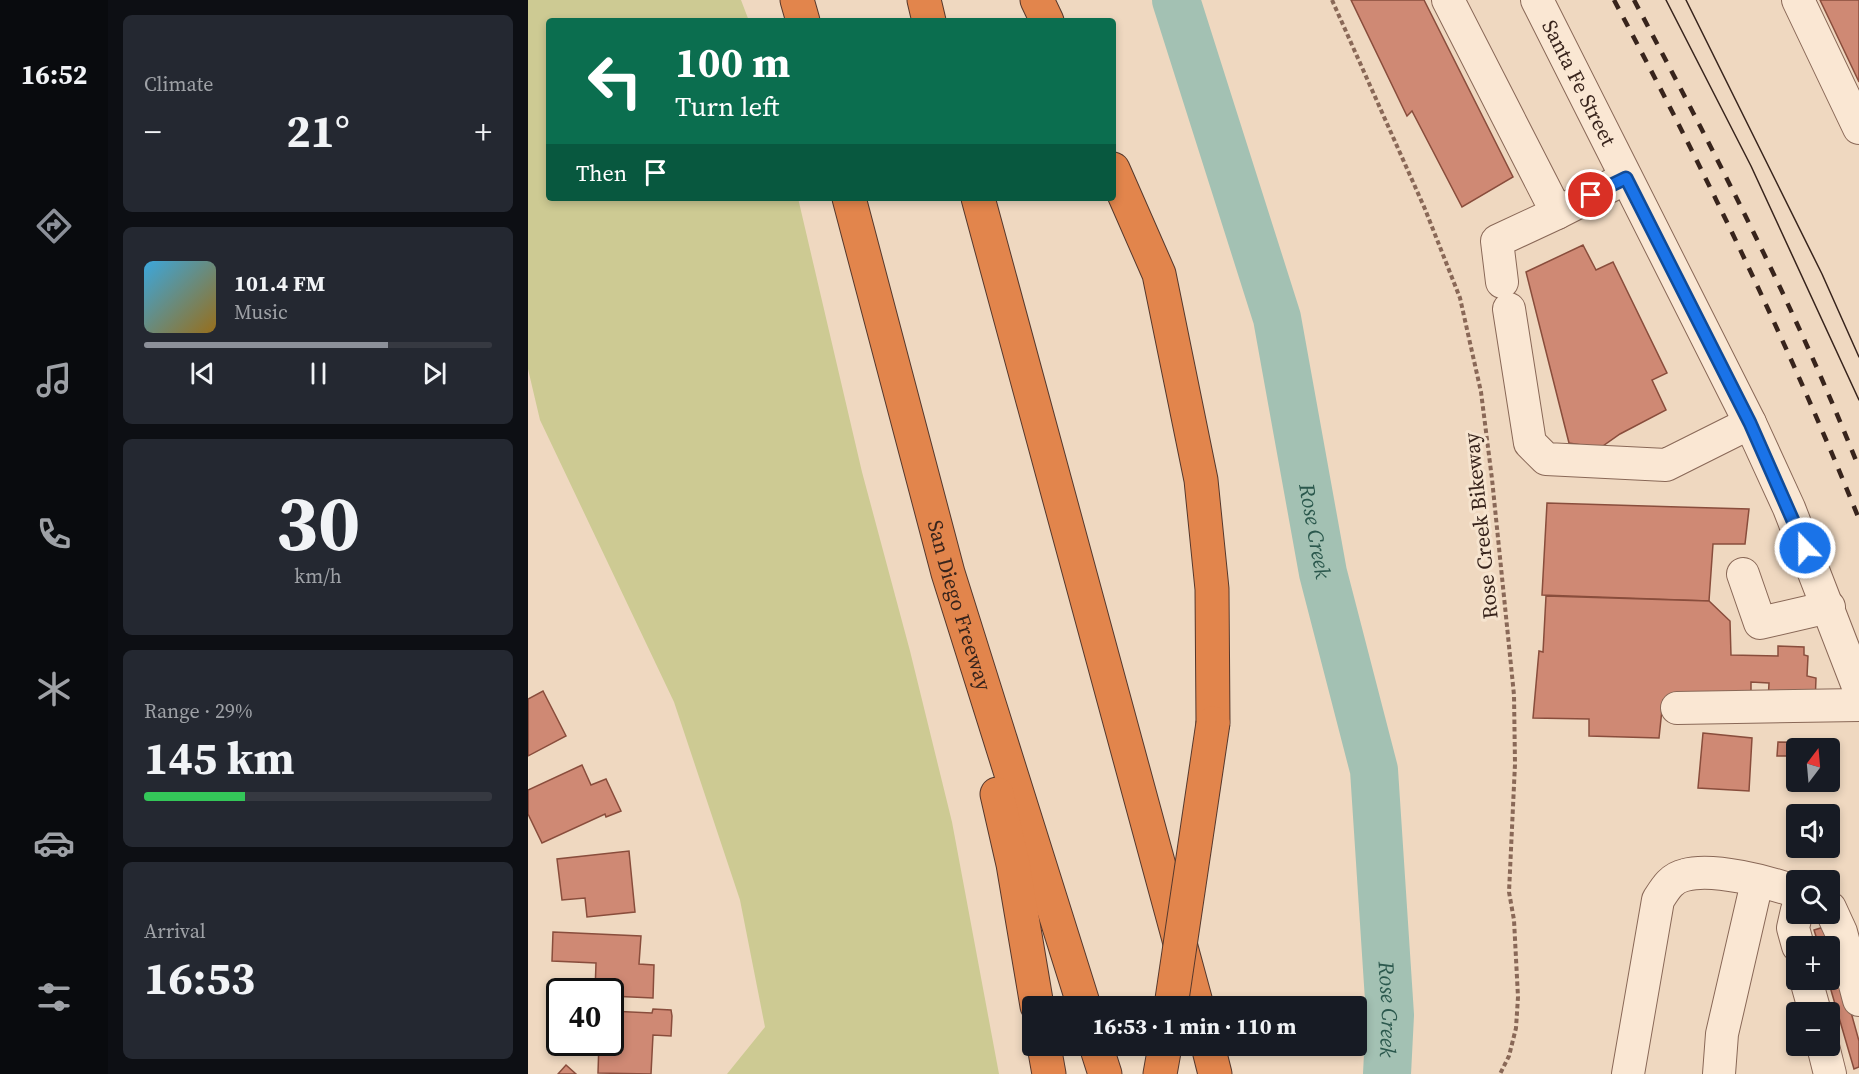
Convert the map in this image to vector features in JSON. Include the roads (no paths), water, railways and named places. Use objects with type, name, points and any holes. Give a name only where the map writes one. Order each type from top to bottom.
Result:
[{"type":"highway","points":[[797,0],[802,18]]},
{"type":"highway","points":[[924,0],[929,18]]},
{"type":"highway","points":[[1037,0],[1046,18]]},
{"type":"highway","points":[[1116,176],[1159,274],[1201,480],[1212,589],[1213,723],[1172,996]]},
{"type":"highway","name":"San Diego Freeway","points":[[850,201],[948,573],[1081,996]]},
{"type":"highway","points":[[979,201],[1194,996]]},
{"type":"highway","points":[[948,573],[1013,864],[1035,996]]},
{"type":"highway","points":[[1046,1056],[1049,1074]]},
{"type":"highway","points":[[1099,1056],[1105,1074]]},
{"type":"highway","points":[[1160,1074],[1163,1056]]},
{"type":"highway","points":[[1210,1056],[1215,1074]]},
{"type":"street","points":[[1448,0],[1557,213]]},
{"type":"street","name":"Santa Fe Street","points":[[1537,0],[1750,423],[1829,607],[1859,689]]},
{"type":"street","points":[[1798,0],[1859,129]]},
{"type":"street","points":[[1626,178],[1497,241],[1530,443],[1546,459],[1666,465],[1750,423]]},
{"type":"street","points":[[1743,574],[1760,623],[1829,607]]},
{"type":"street","points":[[1677,708],[1859,705]]},
{"type":"street","points":[[1628,1074],[1658,900],[1669,883],[1685,875],[1719,874],[1786,889]]},
{"type":"street","points":[[1719,1074],[1722,1034],[1758,882]]},
{"type":"street","points":[[1837,924],[1859,1000]]},
{"type":"street","points":[[1826,1056],[1830,1074]]},
{"type":"waterway","name":"Rose Creek","points":[[1176,0],[1277,318],[1323,573],[1374,770],[1390,1015],[1387,1074]]},
{"type":"tram line","points":[[1666,0],[1751,166],[1859,400]]},
{"type":"tram line","points":[[1686,0],[1822,274],[1859,357]]},
{"type":"railway","points":[[1614,0],[1680,127],[1774,321],[1859,519]]},
{"type":"railway","points":[[1634,0],[1724,173],[1781,290],[1859,468]]}]
